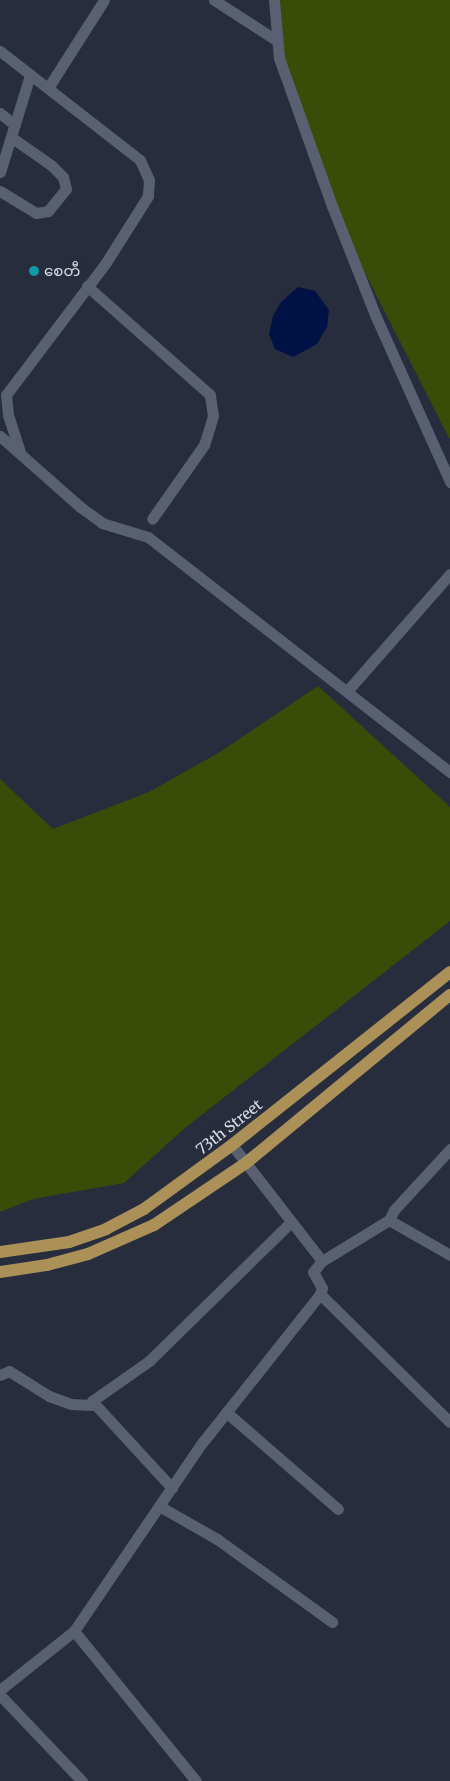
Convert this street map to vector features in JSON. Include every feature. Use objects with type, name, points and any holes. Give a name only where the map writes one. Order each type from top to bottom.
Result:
[{"type":"main road","name":"73th Street","points":[[0,1252],[69,1242],[106,1229],[144,1209],[232,1146],[450,972]]},
{"type":"main road","points":[[0,1272],[63,1261],[124,1239],[154,1225],[246,1163],[450,996]]},
{"type":"street","points":[[48,88],[104,0]]},
{"type":"street","points":[[214,0],[276,40]]},
{"type":"street","points":[[274,0],[276,40],[285,75],[343,234],[376,317],[450,482]]},
{"type":"street","points":[[0,51],[140,160],[149,180],[148,196],[137,214],[87,286],[6,395],[8,415],[21,452]]},
{"type":"street","points":[[0,172],[30,75]]},
{"type":"street","points":[[0,113],[15,125]]},
{"type":"street","points":[[0,191],[36,213],[48,210],[66,189],[66,182],[57,171],[11,137]]},
{"type":"street","points":[[87,286],[210,395],[213,416],[204,444],[152,519]]},
{"type":"street","points":[[0,436],[102,523],[148,537],[348,690],[450,772]]},
{"type":"street","points":[[348,690],[450,574]]},
{"type":"street","points":[[232,1146],[322,1261]]},
{"type":"street","points":[[0,1690],[74,1631],[226,1412],[320,1294],[322,1288],[313,1272],[322,1261],[389,1220],[394,1210],[450,1149]]},
{"type":"street","points":[[389,1220],[450,1255]]},
{"type":"street","points":[[92,1405],[94,1396],[149,1361],[291,1222]]},
{"type":"street","points":[[320,1294],[450,1422]]},
{"type":"street","points":[[0,1376],[9,1371],[49,1396],[71,1404],[92,1405],[172,1488]]},
{"type":"street","points":[[226,1412],[338,1509]]},
{"type":"street","points":[[159,1506],[217,1539],[332,1622]]},
{"type":"street","points":[[74,1631],[196,1781]]},
{"type":"street","points":[[0,1695],[82,1781]]},
{"type":"green space","points":[[280,0],[450,0],[450,440],[359,261],[280,57]]},
{"type":"green space","points":[[318,686],[450,807],[450,921],[185,1128],[124,1183],[33,1199],[0,1212],[0,779],[53,829],[149,792],[220,752]]},
{"type":"shaded area","points":[[298,287],[315,291],[329,310],[327,327],[317,344],[293,357],[275,349],[269,334],[273,316],[281,302]]},
{"type":"place","name":"စေတီ","points":[[34,271]]}]
